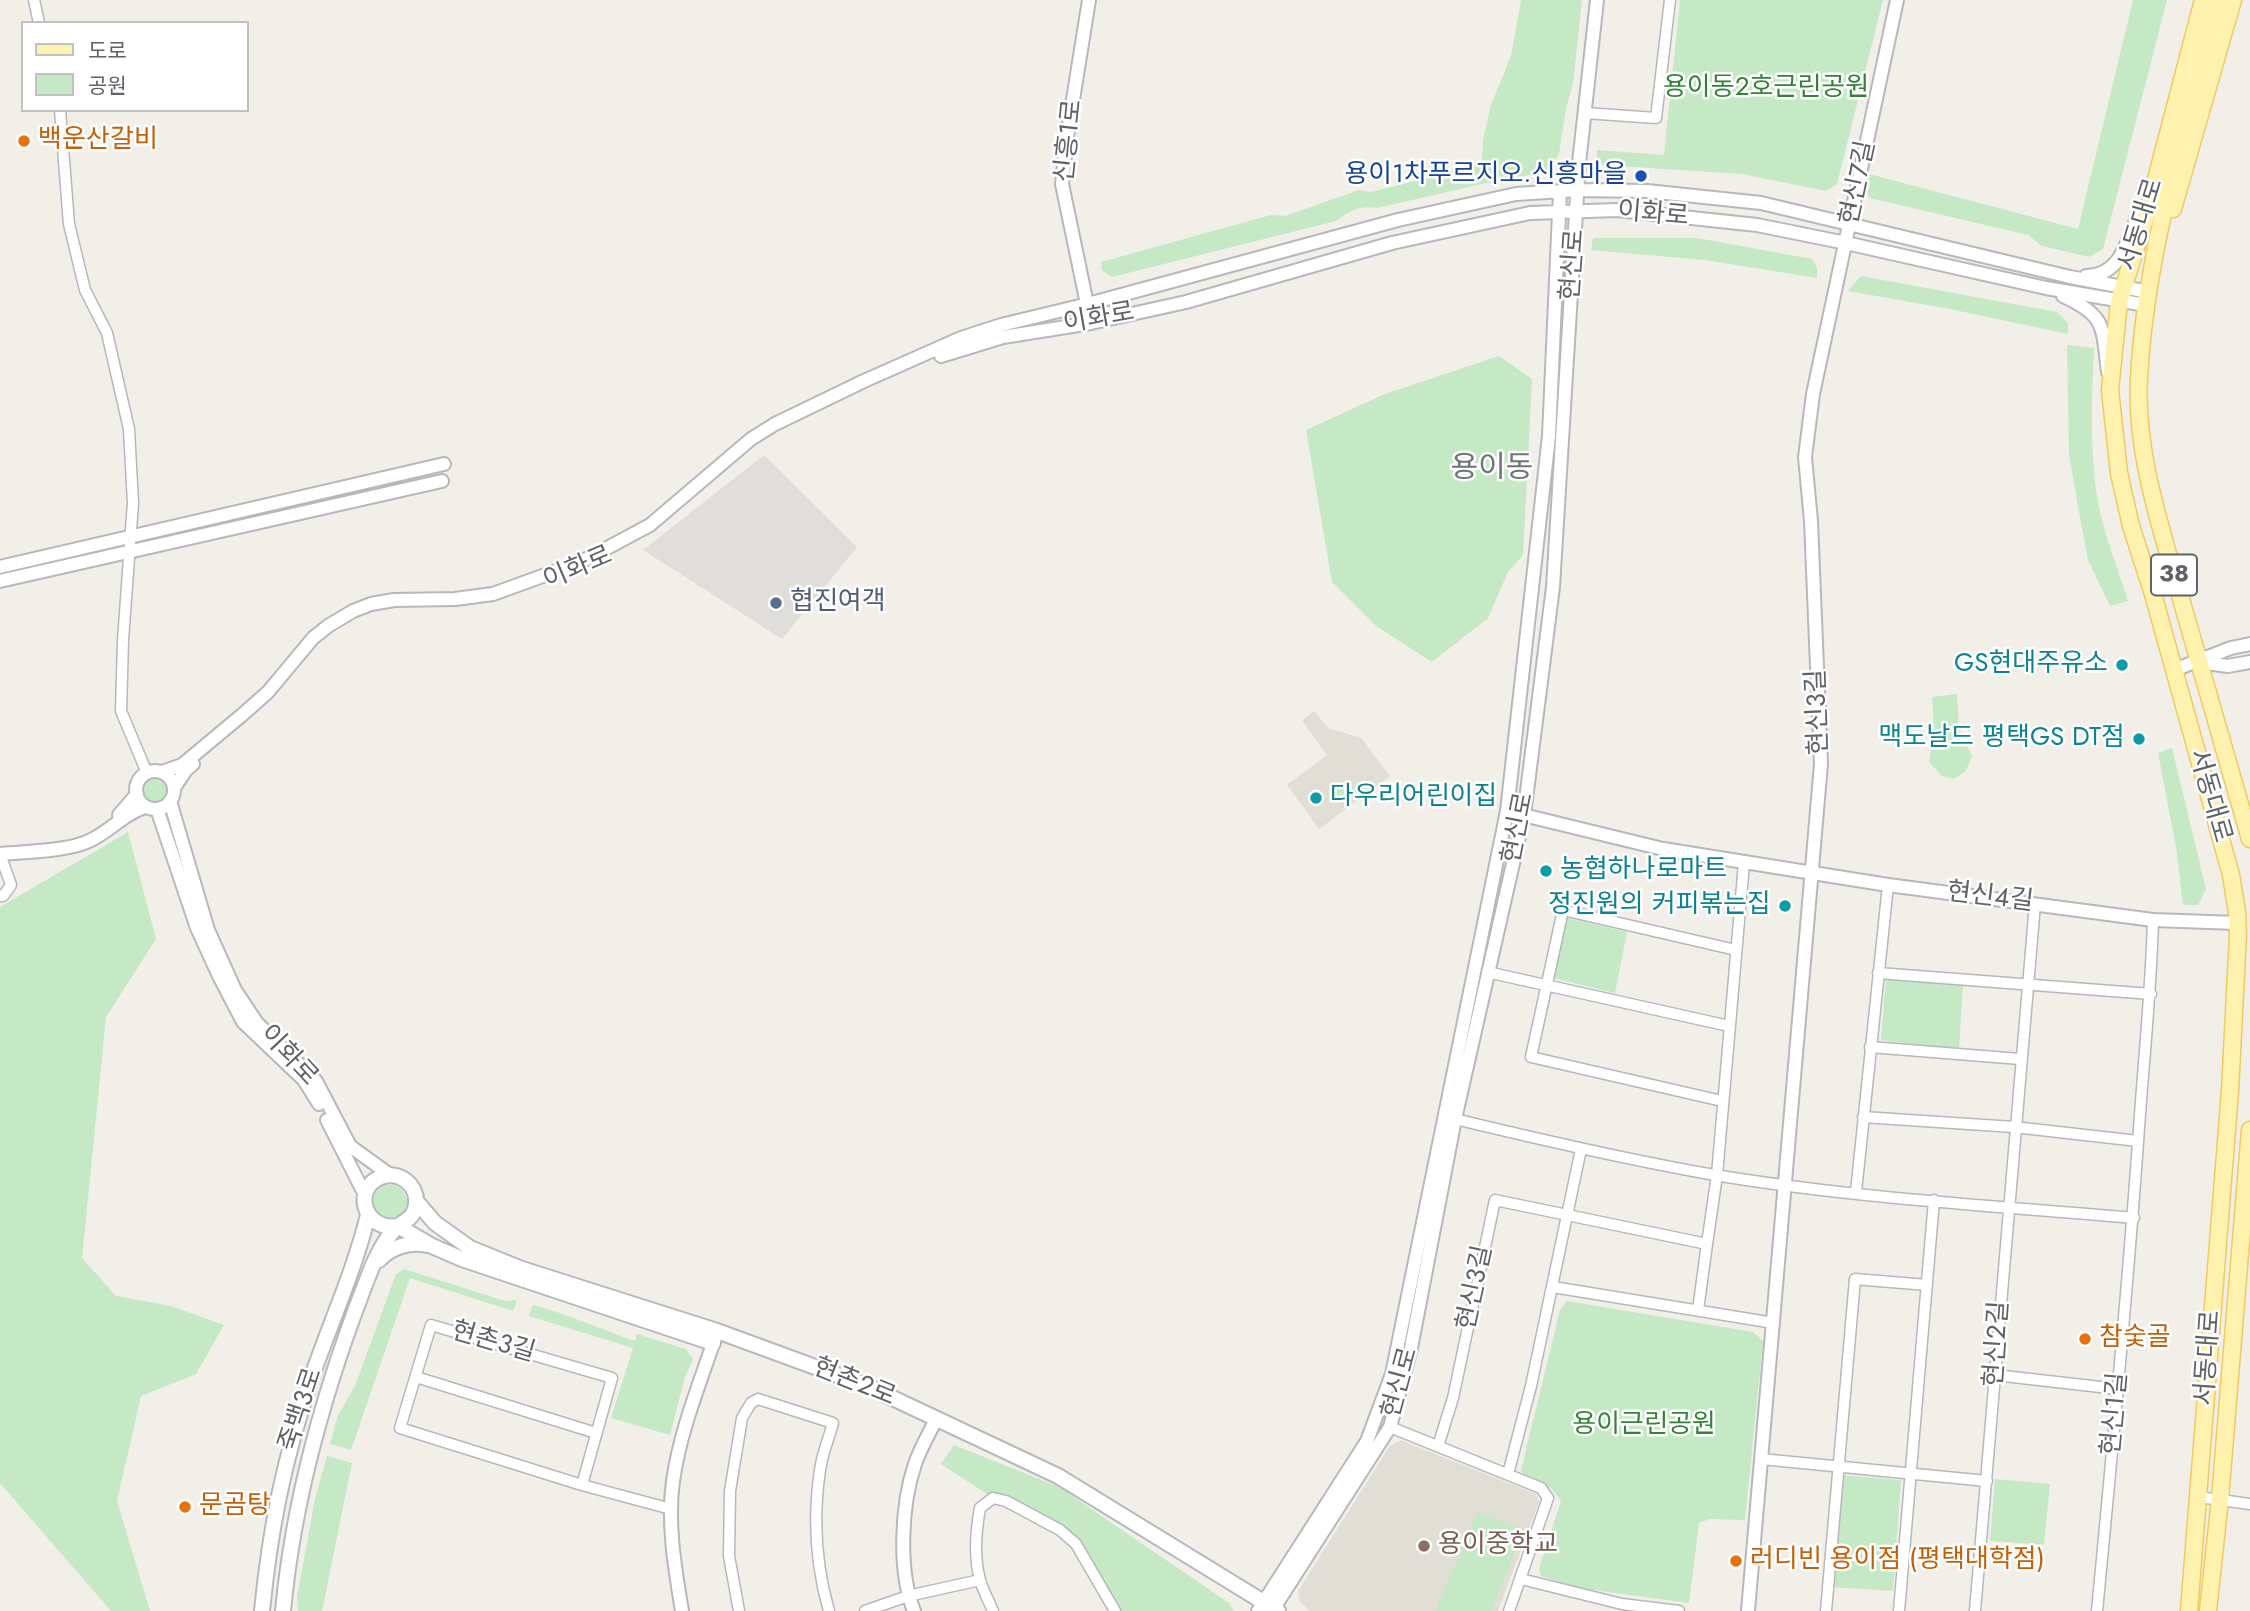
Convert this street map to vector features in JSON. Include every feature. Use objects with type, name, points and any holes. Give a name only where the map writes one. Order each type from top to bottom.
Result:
[{"type":"main road","points":[[2123,289],[2138,215],[2192,0]]},
{"type":"main road","name":"서동대로","points":[[2189,1611],[2230,1091],[2237,923],[2231,875],[2131,526],[2119,472],[2110,390],[2123,289],[2149,206],[2203,0]]},
{"type":"main road","name":"서동대로","points":[[2218,0],[2169,184],[2148,299],[2138,379],[2142,444],[2155,507],[2250,839]]},
{"type":"main road","points":[[2148,299],[2233,0]]},
{"type":"main road","name":"서동대로","points":[[2208,1611],[2220,1499],[2250,1130]]},
{"type":"main road","points":[[390,1175],[406,1180],[416,1194],[417,1202],[411,1218],[398,1226],[387,1228],[368,1215],[365,1195],[374,1181],[390,1175]]},
{"type":"main road","name":"현촌2로","points":[[417,1202],[435,1223],[470,1248],[715,1337]]},
{"type":"main road","name":"죽백3로","points":[[261,1611],[269,1543],[284,1469],[310,1382],[359,1250],[368,1215]]},
{"type":"main road","name":"현촌2로","points":[[398,1226],[432,1246],[520,1279],[867,1386],[1058,1476],[1269,1609]]},
{"type":"main road","name":"죽백3로","points":[[283,1611],[287,1572],[310,1451],[337,1362],[373,1266],[380,1250],[398,1226]]},
{"type":"main road","points":[[373,1266],[384,1254],[408,1244],[416,1242],[432,1246]]},
{"type":"street","points":[[34,0],[39,21]]},
{"type":"street","name":"신흥1로","points":[[1089,0],[1062,184],[1091,323]]},
{"type":"street","name":"현신로","points":[[1269,1609],[1390,1427],[1411,1348],[1486,972],[1524,815],[1553,587],[1578,190],[1597,0]]},
{"type":"street","points":[[1585,113],[1656,118],[1670,0]]},
{"type":"street","name":"현신7길","points":[[1846,243],[1897,0]]},
{"type":"street","points":[[60,112],[69,224],[85,290],[107,333],[129,429],[134,503],[123,640],[121,711],[147,773]]},
{"type":"street","name":"이화로","points":[[162,772],[181,765],[242,715],[268,692],[313,638],[353,611],[394,600],[455,599],[493,594],[582,562],[650,525],[708,473],[775,424],[961,338],[1001,325],[1398,220],[1516,194],[1578,190],[1647,191],[1761,203],[2123,289]]},
{"type":"street","name":"현신로","points":[[1269,1609],[1367,1441],[1392,1374],[1507,811],[1549,436],[1560,191]]},
{"type":"street","name":"이화로","points":[[174,788],[186,770],[274,697],[312,648],[327,634],[361,615],[394,606],[460,605],[509,597],[588,569],[639,541],[683,506],[717,472],[791,421],[913,366],[1003,337],[1091,323],[1185,303],[1392,243],[1530,213],[1616,210],[1757,225],[2046,288],[2123,289]]},
{"type":"street","points":[[2070,277],[2094,276],[2115,266],[2138,215]]},
{"type":"street","name":"현신3길","points":[[1748,1611],[1822,764],[1811,521],[1805,457],[1813,394],[1846,243]]},
{"type":"street","points":[[2046,288],[2086,307],[2098,320],[2110,390]]},
{"type":"street","points":[[2123,289],[2148,299]]},
{"type":"street","points":[[0,567],[444,464]]},
{"type":"street","points":[[0,581],[442,481]]},
{"type":"street","points":[[2174,670],[2231,648],[2250,644]]},
{"type":"street","points":[[2199,662],[2228,666],[2250,662]]},
{"type":"street","points":[[0,847],[50,844],[78,838],[112,821],[125,810],[136,794],[138,782],[147,773],[162,772],[170,779],[174,788],[170,801],[151,808],[138,809],[88,842],[0,854],[10,885],[3,896],[0,896]]},
{"type":"street","points":[[136,794],[151,808]]},
{"type":"street","name":"이화로","points":[[170,801],[208,930],[235,990],[257,1023],[316,1082],[351,1146],[390,1175]]},
{"type":"street","name":"이화로","points":[[151,808],[197,928],[243,1022],[304,1080],[316,1097],[365,1195]]},
{"type":"street","name":"현신4길","points":[[1507,811],[1663,849],[1888,886],[2153,920],[2237,923]]},
{"type":"street","points":[[1698,1310],[1717,1175],[1744,863]]},
{"type":"street","points":[[1856,1192],[1888,886]]},
{"type":"street","name":"현신2길","points":[[1975,1611],[2035,904]]},
{"type":"street","points":[[1722,1101],[1531,1057],[1563,911],[1736,950]]},
{"type":"street","name":"현신1길","points":[[2098,1611],[2134,1218],[2151,994],[2153,920]]},
{"type":"street","points":[[1486,972],[1729,1026]]},
{"type":"street","points":[[1878,973],[2151,994]]},
{"type":"street","points":[[1870,1047],[2020,1059]]},
{"type":"street","points":[[1863,1117],[2014,1127],[2138,1141]]},
{"type":"street","points":[[1455,1119],[1581,1149],[1717,1175],[1786,1185],[2134,1218]]},
{"type":"street","points":[[1508,1474],[1531,1386],[1581,1149]]},
{"type":"street","name":"현신3길","points":[[1438,1446],[1453,1398],[1495,1200],[1707,1244]]},
{"type":"street","points":[[1899,1611],[1934,1200]]},
{"type":"street","points":[[1826,1611],[1855,1279],[1927,1285]]},
{"type":"street","points":[[1553,1287],[1773,1323]]},
{"type":"street","name":"현촌3길","points":[[582,1485],[612,1378],[431,1325],[400,1428],[582,1485],[671,1509]]},
{"type":"street","points":[[682,1611],[671,1509],[673,1480],[683,1434],[715,1337]]},
{"type":"street","points":[[1995,1375],[2118,1389]]},
{"type":"street","points":[[416,1377],[596,1433]]},
{"type":"street","points":[[740,1611],[729,1556],[730,1491],[741,1418],[751,1403],[758,1399],[833,1423],[820,1468],[816,1524],[821,1583],[829,1611]]},
{"type":"street","points":[[914,1611],[908,1596],[904,1510],[915,1464],[936,1419]]},
{"type":"street","points":[[1390,1427],[1541,1488],[1548,1498],[1509,1611]]},
{"type":"street","points":[[1762,1459],[1987,1481]]},
{"type":"street","points":[[2199,1497],[2250,1504]]},
{"type":"street","points":[[993,1611],[980,1580],[978,1523],[980,1508],[993,1498],[1006,1501],[1060,1530],[1076,1544],[1115,1611]]},
{"type":"street","points":[[1521,1579],[1622,1604],[1679,1611]]},
{"type":"street","points":[[864,1611],[908,1596],[980,1580]]},
{"type":"shaded area","points":[[764,455],[857,547],[782,639],[643,550]]},
{"type":"shaded area","points":[[1314,711],[1328,728],[1361,738],[1390,776],[1319,829],[1287,785],[1327,755],[1302,720]]},
{"type":"shaded area","name":"용이중학교","points":[[1400,1440],[1536,1494],[1539,1502],[1498,1611],[1310,1611],[1300,1602],[1298,1591],[1390,1446]]},
{"type":"green space","points":[[1521,0],[1582,0],[1573,83],[1559,154],[1546,172],[1377,208],[1360,208],[1336,221],[1112,277],[1102,270],[1101,262],[1271,215],[1285,216],[1359,190],[1371,192],[1482,164],[1483,140],[1491,105],[1511,56]]},
{"type":"green space","name":"용이동2호근린공원","points":[[1680,0],[1883,0],[1837,184],[1826,191],[1742,174],[1603,165],[1597,159],[1597,150],[1664,155]]},
{"type":"green space","points":[[2133,0],[2167,0],[2103,249],[2089,257],[2042,246],[2028,235],[1870,198],[1866,192],[1869,174],[2078,229]]},
{"type":"green space","points":[[1593,238],[1697,238],[1812,259],[1817,268],[1817,278],[1705,260],[1591,250]]},
{"type":"green space","points":[[1861,276],[2057,312],[2068,323],[2068,334],[1848,291]]},
{"type":"green space","points":[[2067,345],[2094,348],[2092,432],[2097,497],[2128,601],[2110,606],[2088,560],[2069,454]]},
{"type":"green space","points":[[1499,356],[1532,379],[1523,555],[1508,572],[1488,618],[1432,662],[1376,626],[1332,582],[1306,430],[1385,394]]},
{"type":"green space","points":[[1957,694],[1959,727],[1972,757],[1965,772],[1954,779],[1942,776],[1929,762],[1934,728],[1932,697]]},
{"type":"green space","points":[[2172,748],[2206,889],[2198,905],[2183,905],[2176,847],[2158,753]]},
{"type":"green space","points":[[155,775],[165,779],[169,789],[165,799],[155,803],[145,799],[141,789],[145,779]]},
{"type":"green space","points":[[1345,779],[1356,792],[1340,805],[1329,792]]},
{"type":"green space","points":[[128,832],[156,939],[106,1017],[82,1258],[116,1296],[171,1306],[224,1325],[196,1374],[141,1396],[117,1501],[150,1611],[111,1611],[0,1483],[0,907]]},
{"type":"green space","points":[[1567,918],[1627,932],[1615,993],[1553,978]]},
{"type":"green space","points":[[1886,978],[1963,985],[1959,1050],[1881,1040]]},
{"type":"green space","points":[[390,1185],[402,1190],[407,1202],[402,1214],[390,1219],[378,1214],[373,1202],[378,1190]]},
{"type":"green space","points":[[404,1269],[505,1301],[517,1300],[513,1311],[410,1278],[351,1450],[330,1444],[338,1415],[355,1386],[396,1274]]},
{"type":"green space","name":"용이근린공원","points":[[1567,1301],[1753,1332],[1763,1341],[1745,1520],[1710,1519],[1699,1523],[1689,1603],[1579,1588],[1541,1576],[1539,1569],[1561,1501],[1552,1489],[1525,1478],[1521,1470],[1560,1310]]},
{"type":"green space","points":[[533,1305],[635,1341],[637,1334],[686,1349],[693,1359],[685,1377],[670,1435],[611,1418],[633,1348],[529,1316]]},
{"type":"green space","points":[[954,1445],[1059,1487],[1229,1603],[1234,1611],[1115,1611],[1076,1544],[993,1498],[941,1464]]},
{"type":"green space","points":[[327,1456],[352,1463],[322,1611],[298,1611],[297,1597],[315,1499]]},
{"type":"green space","points":[[1840,1475],[1901,1480],[1893,1591],[1831,1587]]},
{"type":"green space","points":[[1995,1479],[2050,1484],[2044,1545],[1990,1541]]},
{"type":"green space","points":[[1478,1512],[1524,1530],[1491,1611],[1435,1611]]},
{"type":"place","name":"백운산갈비","points":[[24,141]]},
{"type":"place","name":"용이1차푸르지오.신흥마을","points":[[1641,176]]},
{"type":"place","name":"협진여객","points":[[776,603]]},
{"type":"place","name":"GS현대주유소","points":[[2122,665]]},
{"type":"place","name":"맥도날드 평택GS DT점","points":[[2139,739]]},
{"type":"place","name":"다우리어린이집","points":[[1316,798]]},
{"type":"place","name":"농협하나로마트","points":[[1546,871]]},
{"type":"place","name":"정진원의 커피볶는집","points":[[1785,906]]},
{"type":"place","name":"참숯골","points":[[2085,1339]]},
{"type":"place","name":"문곰탕","points":[[185,1507]]},
{"type":"place","name":"용이중학교","points":[[1424,1546]]},
{"type":"place","name":"러디빈 용이점 (평택대학점)","points":[[1736,1561]]},
{"type":"district","name":"용이동","points":[[1492,470]]}]
